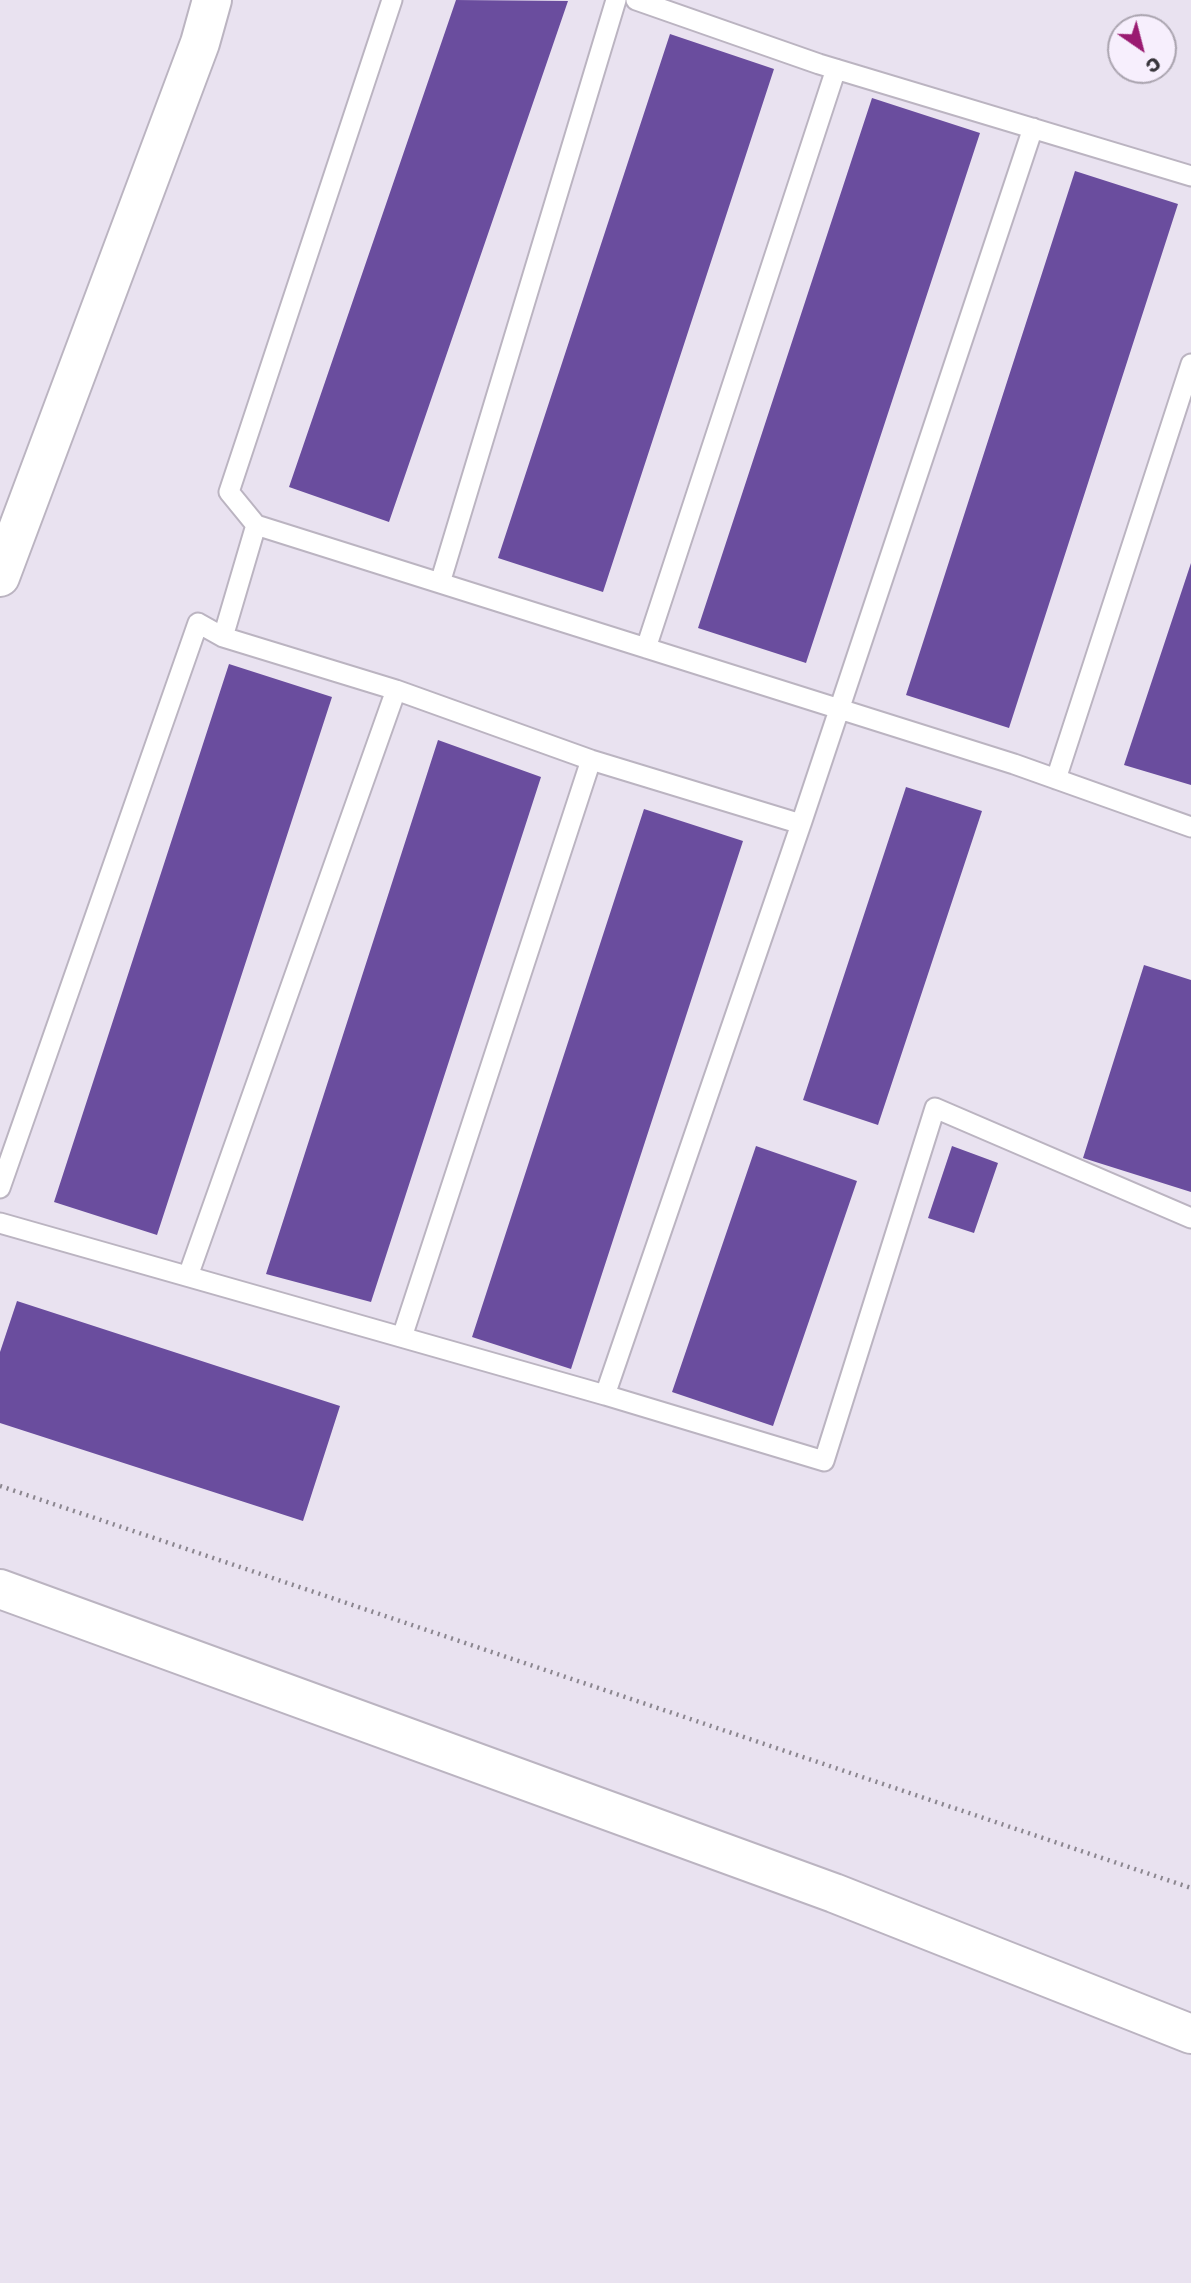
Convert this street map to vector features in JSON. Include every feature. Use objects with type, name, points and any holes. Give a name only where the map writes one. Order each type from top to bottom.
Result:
[{"type":"street","points":[[0,577],[195,56],[212,0]]},
{"type":"street","points":[[0,1589],[834,1893],[1191,2034]]},
{"type":"lane","points":[[392,0],[229,492],[256,525],[840,709],[1056,779],[1191,827]]},
{"type":"lane","points":[[440,583],[616,0]]},
{"type":"lane","points":[[636,0],[835,69],[1191,176]]},
{"type":"lane","points":[[646,648],[835,69]]},
{"type":"lane","points":[[605,1395],[840,709],[1033,128]]},
{"type":"lane","points":[[1056,779],[1191,364]]},
{"type":"lane","points":[[223,637],[256,525]]},
{"type":"lane","points":[[0,1188],[198,623],[223,637],[396,690],[591,760],[801,824]]},
{"type":"lane","points":[[188,1276],[396,690]]},
{"type":"lane","points":[[402,1337],[591,760]]},
{"type":"lane","points":[[0,1223],[605,1395],[824,1461],[935,1108],[1191,1218]]},
{"type":"path","points":[[0,1486],[1191,1888]]},
{"type":"building","points":[[456,0],[568,1],[389,522],[289,487]]},
{"type":"building","points":[[670,34],[774,69],[603,592],[498,558]]},
{"type":"building","points":[[872,98],[980,133],[806,663],[698,628]]},
{"type":"building","points":[[1075,171],[1178,204],[1009,728],[906,695]]},
{"type":"building","points":[[1191,563],[1191,785],[1124,765]]},
{"type":"building","points":[[229,664],[332,697],[157,1235],[54,1202]]},
{"type":"building","points":[[438,740],[541,777],[371,1302],[266,1274]]},
{"type":"building","points":[[906,787],[982,811],[878,1125],[803,1100]]},
{"type":"building","points":[[644,809],[743,841],[571,1369],[472,1337]]},
{"type":"building","points":[[1144,965],[1191,980],[1191,1192],[1083,1158]]},
{"type":"building","points":[[756,1146],[857,1181],[773,1426],[672,1392]]},
{"type":"building","points":[[952,1146],[998,1163],[974,1233],[928,1218]]},
{"type":"building","points":[[17,1301],[340,1406],[303,1521],[0,1423],[0,1352]]}]
